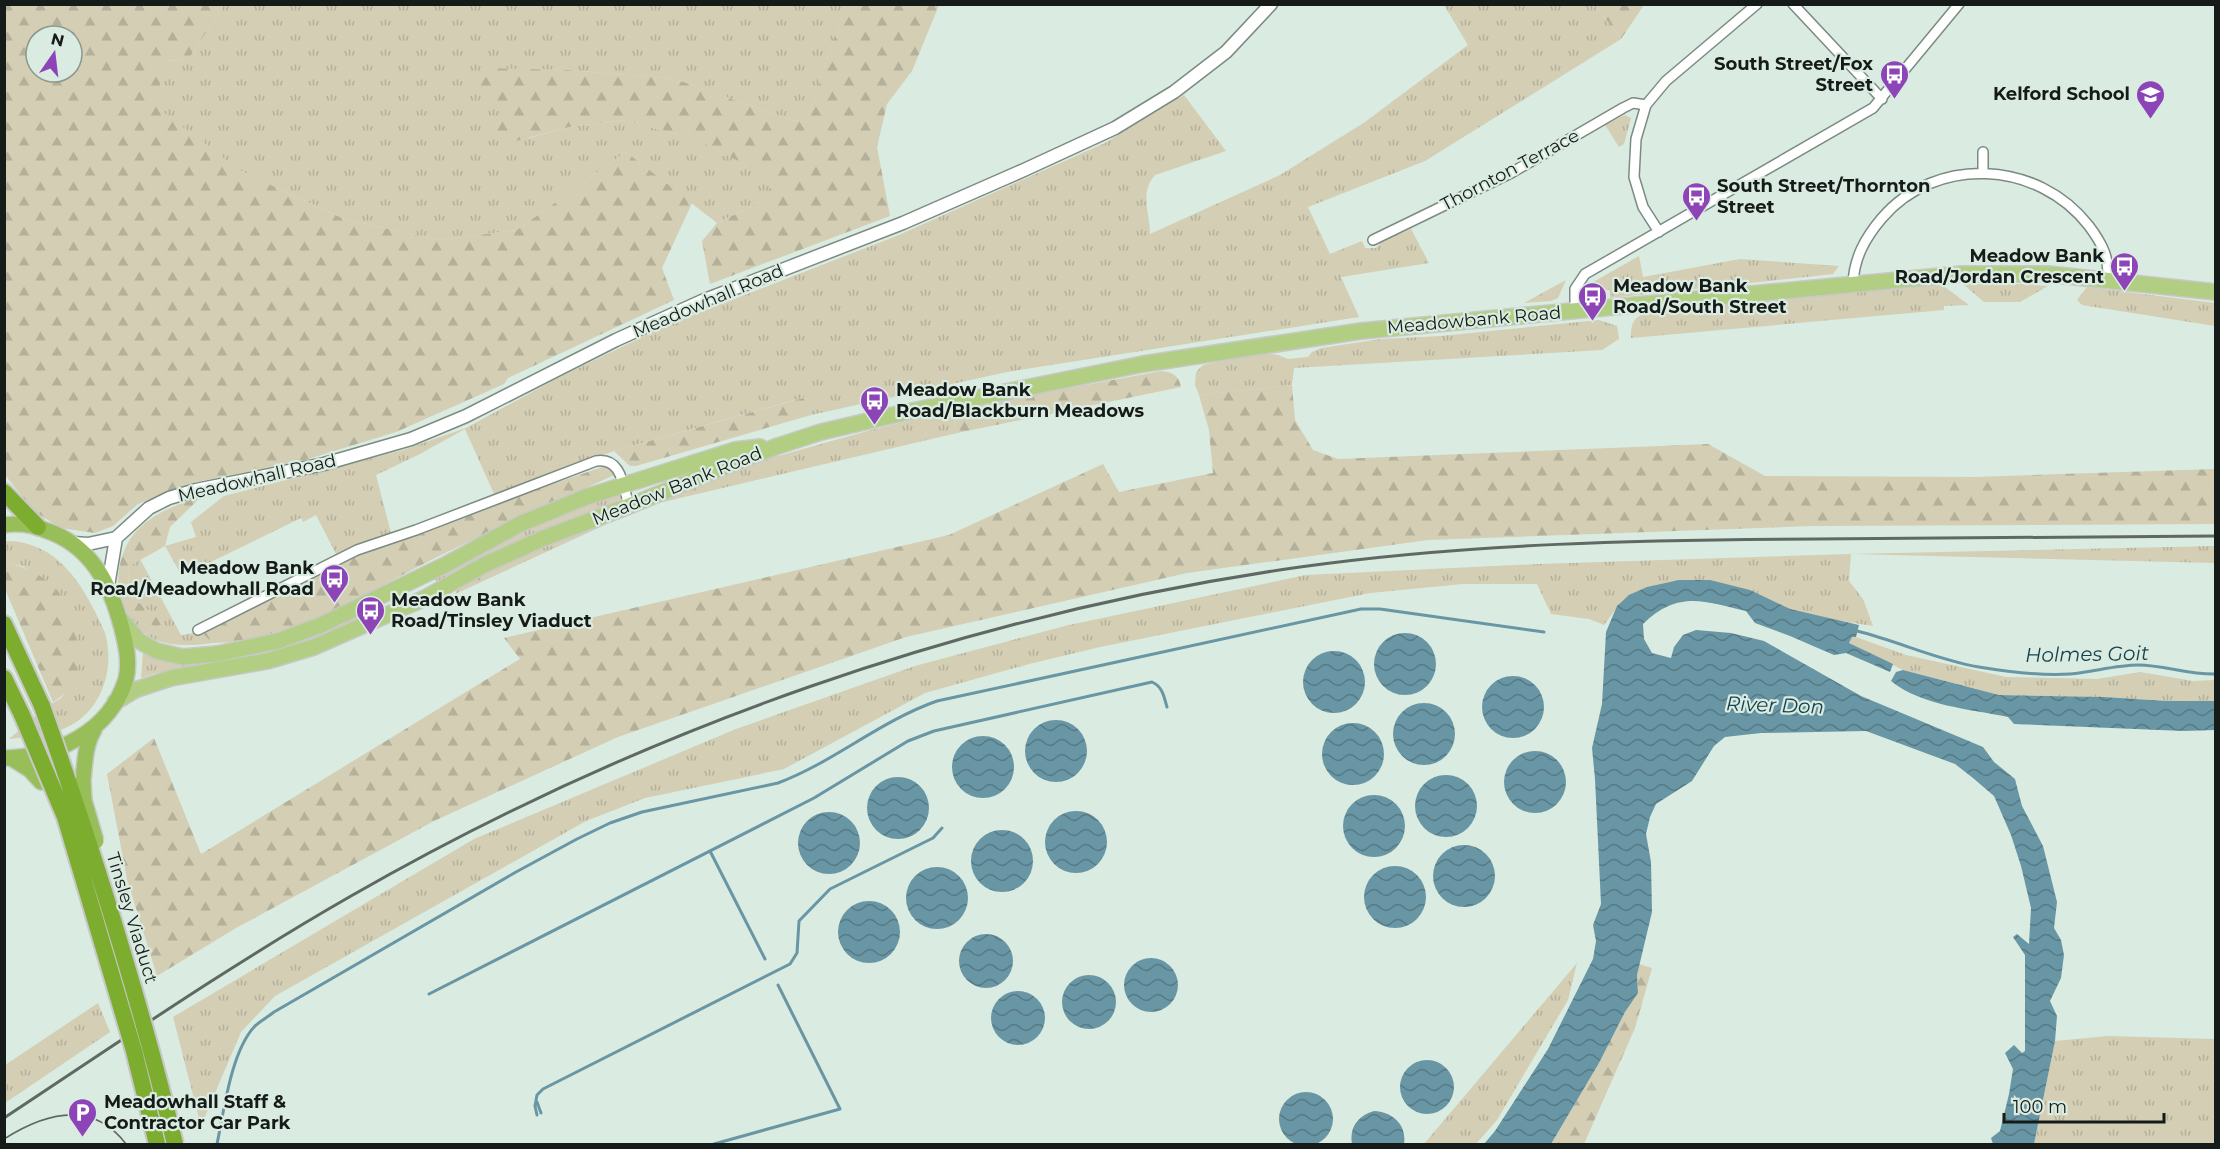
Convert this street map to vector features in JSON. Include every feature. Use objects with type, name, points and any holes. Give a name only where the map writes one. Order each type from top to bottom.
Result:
[{"type":"highway","points":[[4,492],[38,527]]},
{"type":"highway","points":[[4,525],[38,527],[74,543],[87,555],[108,586],[119,617],[128,659],[126,678],[115,702],[95,727],[78,741],[35,754],[8,758]]},
{"type":"highway","name":"Tinsley Viaduct","points":[[4,624],[42,706],[75,799],[145,1027],[175,1144]]},
{"type":"highway","name":"Tinsley Viaduct","points":[[4,678],[65,817],[134,1051],[157,1144]]},
{"type":"highway","name":"Tinsley Viaduct","points":[[95,727],[86,752],[83,780],[84,800],[157,1047],[181,1144]]},
{"type":"highway","points":[[8,758],[30,770],[41,782],[60,819],[129,1051],[151,1144]]},
{"type":"main road","name":"Meadowbank Road","points":[[778,446],[821,432],[902,413],[1143,364],[1360,330],[1956,274],[2048,274],[2215,292]]},
{"type":"main road","name":"Meadow Bank Road","points":[[119,617],[139,640],[157,651],[183,657],[217,654],[278,641],[321,625],[520,525],[586,497],[735,450],[778,446]]},
{"type":"main road","name":"Meadow Bank Road","points":[[115,702],[135,690],[171,678],[267,661],[314,646],[423,598],[484,565],[534,543],[778,446]]},
{"type":"main road","points":[[413,580],[423,598]]},
{"type":"street","name":"Meadowhall Road","points":[[116,538],[149,508],[169,498],[196,490],[334,461],[420,435],[466,416],[575,360],[702,302],[903,223],[1084,142],[1133,118],[1174,92],[1226,52],[1271,4]]},
{"type":"street","points":[[1659,232],[1643,207],[1634,177],[1636,139],[1646,105],[1666,81],[1757,4]]},
{"type":"street","points":[[1793,4],[1882,99]]},
{"type":"street","points":[[1575,310],[1575,288],[1585,274],[1861,116],[1882,99],[1959,4]]},
{"type":"street","name":"Thornton Terrace","points":[[1373,240],[1511,173],[1633,103],[1646,105]]},
{"type":"street","points":[[1983,152],[1983,172]]},
{"type":"street","points":[[1853,284],[1857,256],[1871,230],[1889,210],[1917,189],[1936,180],[1963,173],[1983,172],[2002,174],[2037,185],[2074,209],[2084,219],[2101,244],[2107,258],[2109,271],[2107,280]]},
{"type":"street","points":[[2215,292],[2216,287]]},
{"type":"street","points":[[198,630],[357,550],[416,530],[596,461],[612,462],[617,469],[629,506]]},
{"type":"street","points":[[74,543],[88,544],[116,538],[108,586]]},
{"type":"green space","points":[[4,5],[224,5],[188,60],[163,61],[157,107],[239,170],[344,219],[438,240],[517,230],[626,152],[692,203],[662,268],[674,300],[508,378],[504,384],[396,432],[305,460],[191,483],[138,504],[113,526],[95,533],[60,528],[34,511],[5,475]]},
{"type":"green space","points":[[224,5],[845,5],[806,122],[791,120],[675,79],[569,70],[483,69],[511,109],[491,132],[529,138],[569,127],[624,120],[698,140],[775,180],[763,201],[717,223],[626,152],[517,230],[438,240],[344,219],[239,170],[156,107],[163,61],[188,60]]},
{"type":"green space","points":[[845,5],[939,5],[912,71],[887,104],[877,147],[890,216],[710,284],[702,241],[717,223],[763,201],[774,180],[698,140],[624,120],[569,127],[516,141],[491,132],[511,108],[477,91],[483,68],[569,70],[675,79],[791,120],[806,122]]},
{"type":"green space","points":[[1444,5],[1595,5],[1621,39],[1425,161],[1308,207],[1330,254],[1362,241],[1365,248],[1376,248],[1382,241],[1411,229],[1429,263],[1341,277],[1359,317],[1007,372],[811,415],[805,397],[614,451],[494,494],[465,429],[376,475],[391,533],[336,554],[316,515],[303,522],[301,518],[182,576],[165,546],[196,537],[191,522],[224,496],[403,450],[466,428],[556,379],[665,326],[899,235],[1105,143],[1184,95],[1226,151],[1155,175],[1147,189],[1146,196],[1150,234],[1280,175],[1365,122],[1468,45]]},
{"type":"green space","points":[[1595,5],[1644,5],[1621,39]]},
{"type":"green space","points":[[1625,115],[1631,118],[1624,144],[1619,147],[1605,125]]},
{"type":"green space","points":[[1639,256],[1643,277],[1740,259],[1839,266],[1833,274],[1610,298],[1610,290],[1596,291],[1592,287],[1595,281]]},
{"type":"green space","points":[[1566,280],[1558,298],[1551,301],[1524,303]]},
{"type":"green space","points":[[1941,284],[1969,305],[1944,306],[1944,310],[1631,338],[1633,323],[1645,313]]},
{"type":"green space","points":[[1963,284],[2048,286],[2020,302],[1984,302]]},
{"type":"green space","points":[[2087,287],[2215,303],[2215,326],[2082,305],[2077,300]]},
{"type":"green space","points":[[1599,320],[1617,326],[1619,339],[1602,350],[1294,368],[1292,385],[1199,395],[1195,385],[1196,372],[1203,365],[1260,352],[1288,359],[1308,357],[1312,352],[1321,348],[1381,339],[1441,336]]},
{"type":"green space","points":[[1161,371],[1174,375],[1181,387],[957,433],[952,410]]},
{"type":"green space","points":[[1292,385],[1295,420],[1313,450],[1338,459],[1708,444],[1765,476],[1975,477],[2215,469],[2215,524],[1812,526],[1428,540],[1187,573],[906,637],[618,737],[434,821],[236,928],[157,976],[127,879],[107,774],[154,738],[201,854],[520,659],[504,638],[949,535],[1103,464],[1119,492],[1213,473],[1209,430],[1199,395]]},
{"type":"green space","points":[[806,397],[811,415],[636,466],[630,466],[614,451]]},
{"type":"green space","points":[[952,410],[957,433],[646,506],[455,594],[459,587],[474,578],[546,544],[760,461]]},
{"type":"green space","points":[[608,465],[614,475],[462,545],[359,598],[303,623],[244,640],[213,643],[201,632],[339,560],[393,539]]},
{"type":"green space","points":[[619,493],[621,500],[617,503],[526,539],[438,583],[433,577],[548,521]]},
{"type":"green space","points":[[202,496],[170,527],[165,546],[128,567],[129,595],[162,624],[156,627],[127,612],[120,602],[118,582],[120,563],[126,547],[144,524],[170,508]]},
{"type":"green space","points":[[4,541],[33,546],[57,559],[67,569],[84,591],[105,633],[108,645],[108,669],[105,681],[95,703],[88,712],[63,729],[36,736],[9,739],[46,707],[61,698],[70,686],[49,583],[22,566],[5,563]]},
{"type":"green space","points":[[2215,546],[2215,563],[1851,554],[1849,581],[1863,599],[1873,626],[1809,616],[1657,586],[1622,601],[1604,625],[1589,619],[1551,614],[1537,584],[1463,584],[1370,593],[1100,647],[925,693],[784,769],[645,798],[586,821],[275,996],[241,1032],[201,1126],[173,1017],[474,839],[736,729],[915,666],[1069,625],[1306,575],[1539,564],[1850,554]]},
{"type":"green space","points":[[140,559],[181,635],[201,632],[213,643],[168,644],[151,638],[139,628],[126,611],[156,627],[153,614],[129,595],[128,567]]},
{"type":"green space","points":[[5,563],[26,569],[52,585],[61,597],[70,620],[77,643],[76,675],[72,685],[53,702],[5,589]]},
{"type":"green space","points":[[412,594],[413,596],[351,623],[267,653],[166,671],[141,678],[143,653],[145,652],[164,659],[353,617],[388,606]]},
{"type":"green space","points":[[1852,637],[1906,655],[2006,677],[2097,679],[2140,672],[2193,681],[2215,680],[2215,701],[1999,695],[1903,670],[1849,643]]},
{"type":"green space","points":[[1577,963],[1568,1000],[1497,1120],[1476,1144],[1424,1144]]},
{"type":"green space","points":[[1639,964],[1652,968],[1635,1028],[1584,1144],[1551,1144],[1638,993]]},
{"type":"green space","points":[[98,1003],[110,1032],[5,1103],[5,1065]]},
{"type":"green space","points":[[2108,1036],[2215,1039],[2215,1144],[2034,1144],[2055,1041]]},
{"type":"water","name":"River Don","points":[[1679,580],[1710,580],[1750,590],[1790,609],[1859,625],[1856,637],[1852,637],[1849,643],[1893,664],[1890,672],[1846,653],[1834,655],[1755,623],[1746,611],[1692,601],[1668,606],[1643,624],[1644,639],[1652,653],[1671,658],[1674,647],[1683,635],[1696,630],[1731,633],[1764,641],[1861,696],[1983,747],[1994,762],[2015,779],[2022,806],[2043,846],[2057,902],[2054,928],[2061,940],[2064,955],[2061,978],[2050,1001],[2057,1016],[2055,1041],[2034,1144],[1993,1144],[1991,1138],[2000,1131],[2009,1094],[2013,1069],[2005,1053],[2014,1045],[2022,1053],[2025,1051],[2025,955],[2013,937],[2017,934],[2029,944],[2031,908],[2011,835],[1994,796],[1955,764],[1866,731],[1761,733],[1725,737],[1714,746],[1692,781],[1656,804],[1646,834],[1651,862],[1652,912],[1637,975],[1638,993],[1551,1144],[1484,1144],[1495,1131],[1548,1049],[1593,959],[1596,941],[1593,925],[1601,904],[1592,748],[1602,704],[1606,632],[1617,606],[1629,595],[1647,587]]},
{"type":"water","points":[[1399,633],[1411,633],[1427,642],[1434,652],[1436,664],[1434,676],[1427,686],[1411,695],[1399,695],[1388,690],[1379,681],[1374,670],[1374,658],[1379,647],[1388,638]]},
{"type":"water","points":[[1328,651],[1340,651],[1356,660],[1363,670],[1365,682],[1363,694],[1356,704],[1340,713],[1328,713],[1317,708],[1308,699],[1303,688],[1303,676],[1308,665],[1317,656]]},
{"type":"water","points":[[1903,670],[1999,695],[2215,701],[2215,730],[2184,731],[2014,724],[2008,717],[1947,705],[1917,696],[1891,681],[1896,672]]},
{"type":"water","points":[[1507,676],[1519,676],[1535,685],[1542,695],[1544,707],[1542,719],[1535,729],[1519,738],[1507,738],[1496,733],[1487,724],[1482,713],[1482,701],[1487,690],[1496,681]]},
{"type":"water","points":[[1418,703],[1430,703],[1446,712],[1453,722],[1455,734],[1453,746],[1446,756],[1430,765],[1418,765],[1407,760],[1398,751],[1393,740],[1393,728],[1398,717],[1407,708]]},
{"type":"water","points":[[1050,720],[1062,720],[1078,729],[1085,739],[1087,751],[1085,763],[1078,773],[1062,782],[1050,782],[1039,777],[1030,768],[1025,757],[1025,745],[1030,734],[1039,725]]},
{"type":"water","points":[[1347,723],[1359,723],[1375,732],[1382,742],[1384,754],[1382,766],[1375,776],[1359,785],[1347,785],[1336,780],[1327,771],[1322,760],[1322,748],[1327,737],[1336,728]]},
{"type":"water","points":[[977,736],[989,736],[1005,745],[1012,755],[1014,767],[1012,779],[1005,789],[989,798],[977,798],[966,793],[957,784],[952,773],[952,761],[957,750],[966,741]]},
{"type":"water","points":[[1529,751],[1541,751],[1557,760],[1564,770],[1566,782],[1564,794],[1557,804],[1541,813],[1529,813],[1518,808],[1509,799],[1504,788],[1504,776],[1509,765],[1518,756]]},
{"type":"water","points":[[1440,775],[1452,775],[1468,784],[1475,794],[1477,806],[1475,818],[1468,828],[1452,837],[1440,837],[1429,832],[1420,823],[1415,812],[1415,800],[1420,789],[1429,780]]},
{"type":"water","points":[[892,777],[904,777],[920,786],[927,796],[929,808],[927,820],[920,830],[904,839],[892,839],[881,834],[872,825],[867,814],[867,802],[872,791],[881,782]]},
{"type":"water","points":[[1368,795],[1380,795],[1396,804],[1403,814],[1405,826],[1403,838],[1396,848],[1380,857],[1368,857],[1357,852],[1348,843],[1343,832],[1343,820],[1348,809],[1357,800]]},
{"type":"water","points":[[1070,811],[1082,811],[1098,820],[1105,830],[1107,842],[1105,854],[1098,864],[1082,873],[1070,873],[1059,868],[1050,859],[1045,848],[1045,836],[1050,825],[1059,816]]},
{"type":"water","points":[[823,812],[835,812],[851,821],[858,831],[860,843],[858,855],[851,865],[835,874],[823,874],[812,869],[803,860],[798,849],[798,837],[803,826],[812,817]]},
{"type":"water","points":[[996,830],[1008,830],[1024,839],[1031,849],[1033,861],[1031,873],[1024,883],[1008,892],[996,892],[985,887],[976,878],[971,867],[971,855],[976,844],[985,835]]},
{"type":"water","points":[[1458,845],[1470,845],[1486,854],[1493,864],[1495,876],[1493,888],[1486,898],[1470,907],[1458,907],[1447,902],[1438,893],[1433,882],[1433,870],[1438,859],[1447,850]]},
{"type":"water","points":[[1389,866],[1401,866],[1417,875],[1424,885],[1426,897],[1424,909],[1417,919],[1401,928],[1389,928],[1378,923],[1369,914],[1364,903],[1364,891],[1369,880],[1378,871]]},
{"type":"water","points":[[931,867],[943,867],[959,876],[966,886],[968,898],[966,910],[959,920],[943,929],[931,929],[920,924],[911,915],[906,904],[906,892],[911,881],[920,872]]},
{"type":"water","points":[[863,901],[875,901],[891,910],[898,920],[900,932],[898,944],[891,954],[875,963],[863,963],[852,958],[843,949],[838,938],[838,926],[843,915],[852,906]]},
{"type":"water","points":[[986,934],[996,936],[1005,942],[1011,951],[1013,961],[1011,971],[1005,980],[996,986],[986,988],[976,986],[967,980],[961,971],[959,961],[961,951],[967,942],[976,936]]},
{"type":"water","points":[[1151,958],[1161,960],[1170,966],[1176,975],[1178,985],[1176,995],[1170,1004],[1161,1010],[1151,1012],[1141,1010],[1132,1004],[1126,995],[1124,985],[1126,975],[1132,966],[1141,960]]},
{"type":"water","points":[[1089,975],[1099,977],[1108,983],[1114,992],[1116,1002],[1114,1012],[1108,1021],[1099,1027],[1089,1029],[1079,1027],[1070,1021],[1064,1012],[1062,1002],[1064,992],[1070,983],[1079,977]]},
{"type":"water","points":[[1018,991],[1028,993],[1037,999],[1043,1008],[1045,1018],[1043,1028],[1037,1037],[1028,1043],[1018,1045],[1008,1043],[999,1037],[993,1028],[991,1018],[993,1008],[999,999],[1008,993]]},
{"type":"water","points":[[1427,1060],[1437,1062],[1446,1068],[1452,1077],[1454,1087],[1452,1097],[1446,1106],[1437,1112],[1427,1114],[1417,1112],[1408,1106],[1402,1097],[1400,1087],[1402,1077],[1408,1068],[1417,1062]]},
{"type":"water","points":[[1306,1092],[1316,1094],[1325,1100],[1331,1109],[1333,1119],[1331,1129],[1325,1138],[1316,1144],[1306,1146],[1296,1144],[1287,1138],[1281,1129],[1279,1119],[1281,1109],[1287,1100],[1296,1094]]},
{"type":"water","points":[[1374,1111],[1393,1117],[1401,1125],[1404,1144],[1352,1144],[1353,1127],[1359,1119]]},
{"type":"waterway","points":[[217,1144],[234,1066],[247,1037],[257,1024],[516,872],[610,823],[642,812],[778,783],[818,764],[896,719],[937,701],[1361,609],[1380,609],[1544,632]]},
{"type":"waterway","name":"Holmes Goit","points":[[1857,631],[1963,664],[2013,672],[2070,674],[2138,665],[2216,674]]},
{"type":"waterway","points":[[429,994],[814,798],[908,741],[934,731],[1152,682],[1161,689],[1167,707]]},
{"type":"waterway","points":[[537,1115],[535,1106],[537,1095],[543,1089],[790,964],[797,953],[799,921],[830,889],[933,838],[942,828]]},
{"type":"waterway","points":[[710,851],[765,959]]},
{"type":"waterway","points":[[714,1144],[840,1109],[778,985]]},
{"type":"waterway","points":[[537,1102],[541,1113]]},
{"type":"tram line","points":[[4,1139],[36,1122],[68,1115],[83,1116],[98,1121],[113,1130],[126,1144]]},
{"type":"railway","points":[[4,1118],[176,1004],[351,896],[462,836],[575,781],[692,731],[810,686],[931,648],[1053,615],[1176,588],[1300,567],[1493,548],[1687,540],[2216,536]]},
{"type":"place","name":"South Street/Fox Street","points":[[1894,100]]},
{"type":"place","name":"Kelford School","points":[[2151,120]]},
{"type":"place","name":"South Street/Thornton Street","points":[[1696,222]]},
{"type":"place","name":"Meadow Bank Road/Jordan Crescent","points":[[2125,292]]},
{"type":"place","name":"Meadow Bank Road/South Street","points":[[1592,322]]},
{"type":"place","name":"Meadow Bank Road/Blackburn Meadows","points":[[875,426]]},
{"type":"place","name":"Meadow Bank Road/Meadowhall Road","points":[[335,604]]},
{"type":"place","name":"Meadow Bank Road/Tinsley Viaduct","points":[[370,636]]},
{"type":"place","name":"Meadowhall Staff & Contractor Car Park","points":[[83,1138]]}]
